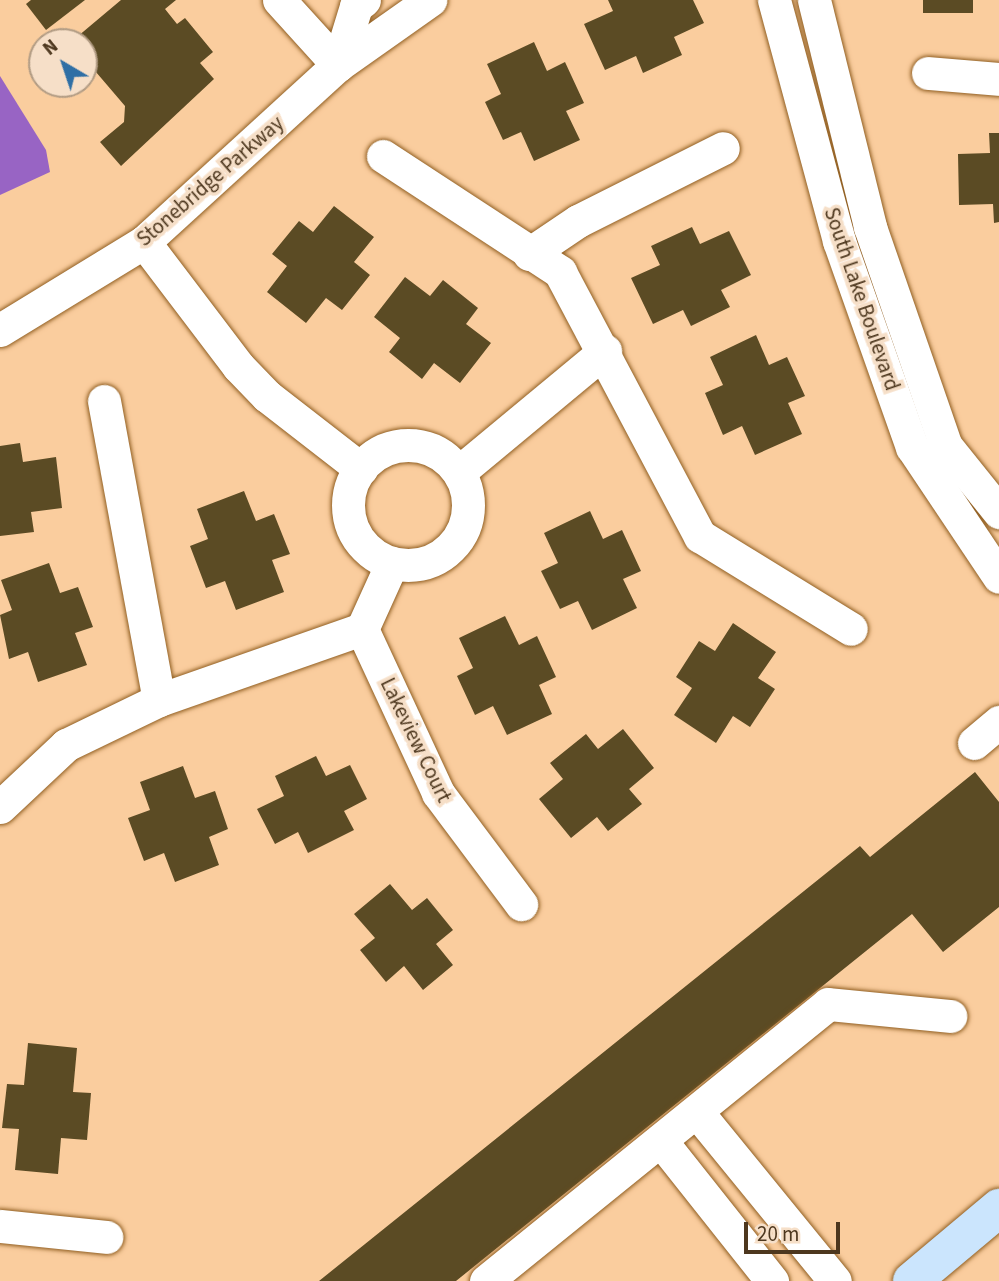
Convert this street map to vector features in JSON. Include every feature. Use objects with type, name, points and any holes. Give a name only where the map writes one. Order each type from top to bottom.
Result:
[{"type":"main road","points":[[912,1281],[999,1209]]},
{"type":"street","points":[[279,0],[338,65]]},
{"type":"street","points":[[338,65],[356,6],[364,0]]},
{"type":"street","name":"Stonebridge Parkway","points":[[0,330],[144,242],[338,65],[430,0]]},
{"type":"street","name":"South Lake Boulevard","points":[[774,0],[839,241],[912,447],[999,577]]},
{"type":"street","name":"South Lake Boulevard","points":[[814,0],[870,227],[946,446],[999,512]]},
{"type":"street","points":[[928,73],[999,79]]},
{"type":"street","points":[[529,254],[578,221],[723,148]]},
{"type":"street","points":[[383,156],[560,272],[605,351],[700,536],[851,629]]},
{"type":"street","points":[[144,242],[238,366],[267,396],[361,469]]},
{"type":"street","points":[[459,472],[605,351]]},
{"type":"street","points":[[104,401],[159,700]]},
{"type":"street","points":[[411,445],[430,449],[459,472],[467,491],[462,532],[432,560],[392,563],[374,555],[351,524],[348,505],[361,469],[383,451],[411,445]]},
{"type":"street","points":[[0,807],[66,745],[159,700],[362,629],[392,563]]},
{"type":"street","name":"Lakeview Court","points":[[362,629],[438,793],[521,904]]},
{"type":"street","points":[[486,1281],[828,1004],[950,1016]]},
{"type":"street","points":[[697,1112],[835,1281]]},
{"type":"street","points":[[661,1141],[772,1281]]},
{"type":"street","points":[[0,1226],[106,1237]]},
{"type":"shaded area","points":[[0,76],[46,150],[50,172],[0,195]]},
{"type":"building","points":[[31,0],[85,0],[49,28],[44,28],[26,4]]},
{"type":"building","points":[[121,0],[176,0],[165,9],[177,24],[185,18],[213,52],[200,63],[214,79],[121,166],[100,142],[124,122],[125,106],[98,74],[98,28],[88,28]]},
{"type":"building","points":[[608,0],[693,0],[704,23],[674,37],[682,55],[643,73],[636,56],[605,70],[584,24],[613,11]]},
{"type":"building","points":[[923,0],[973,0],[973,13],[923,13]]},
{"type":"building","points":[[534,42],[547,71],[565,62],[584,103],[566,111],[580,140],[534,161],[521,132],[503,140],[485,102],[501,94],[487,64]]},
{"type":"building","points":[[989,133],[999,133],[999,222],[994,223],[993,204],[959,205],[958,154],[990,153]]},
{"type":"building","points":[[334,206],[374,237],[354,262],[370,275],[342,310],[326,298],[306,323],[267,292],[287,266],[272,254],[299,221],[313,232]]},
{"type":"building","points":[[692,227],[700,244],[729,231],[751,275],[721,290],[730,307],[691,326],[683,310],[653,324],[631,278],[660,265],[651,246]]},
{"type":"building","points":[[405,277],[430,296],[443,280],[478,308],[466,324],[491,343],[460,383],[434,363],[422,379],[389,352],[400,338],[374,317]]},
{"type":"building","points":[[756,335],[769,365],[787,357],[805,396],[788,403],[802,434],[755,455],[742,426],[723,435],[705,393],[723,385],[710,357]]},
{"type":"building","points":[[20,443],[23,462],[56,457],[62,508],[31,512],[34,532],[0,536],[0,446]]},
{"type":"building","points":[[244,491],[256,521],[274,514],[290,554],[272,560],[284,592],[236,610],[225,581],[206,588],[190,546],[208,539],[197,509]]},
{"type":"building","points":[[590,511],[603,539],[622,530],[641,571],[623,579],[637,608],[592,630],[578,601],[560,609],[541,571],[558,563],[544,533]]},
{"type":"building","points":[[49,563],[60,593],[78,587],[93,627],[75,633],[87,665],[38,682],[28,652],[9,659],[0,615],[12,610],[1,580]]},
{"type":"building","points":[[505,616],[519,645],[537,636],[556,677],[539,685],[552,714],[507,735],[493,706],[475,715],[457,676],[473,668],[459,638]]},
{"type":"building","points":[[733,623],[776,652],[758,678],[775,689],[750,727],[733,716],[716,743],[674,715],[692,688],[676,677],[699,641],[715,651]]},
{"type":"building","points":[[623,729],[654,768],[629,789],[642,804],[608,831],[597,817],[571,838],[539,799],[563,779],[550,763],[586,734],[598,749]]},
{"type":"building","points":[[316,756],[326,776],[350,765],[367,799],[344,811],[354,830],[308,853],[298,832],[275,844],[257,809],[284,796],[275,776]]},
{"type":"building","points":[[183,766],[195,798],[215,791],[228,829],[209,837],[219,865],[175,882],[164,853],[144,861],[128,818],[150,810],[140,782]]},
{"type":"building","points":[[975,772],[999,802],[999,907],[943,952],[912,914],[456,1281],[319,1281],[860,846],[870,857]]},
{"type":"building","points":[[390,884],[412,910],[427,898],[453,930],[436,944],[453,965],[423,990],[404,966],[386,982],[360,950],[375,938],[354,914]]},
{"type":"building","points":[[28,1043],[77,1048],[73,1092],[91,1093],[87,1140],[61,1138],[58,1174],[15,1170],[19,1129],[2,1128],[7,1084],[24,1085]]}]
